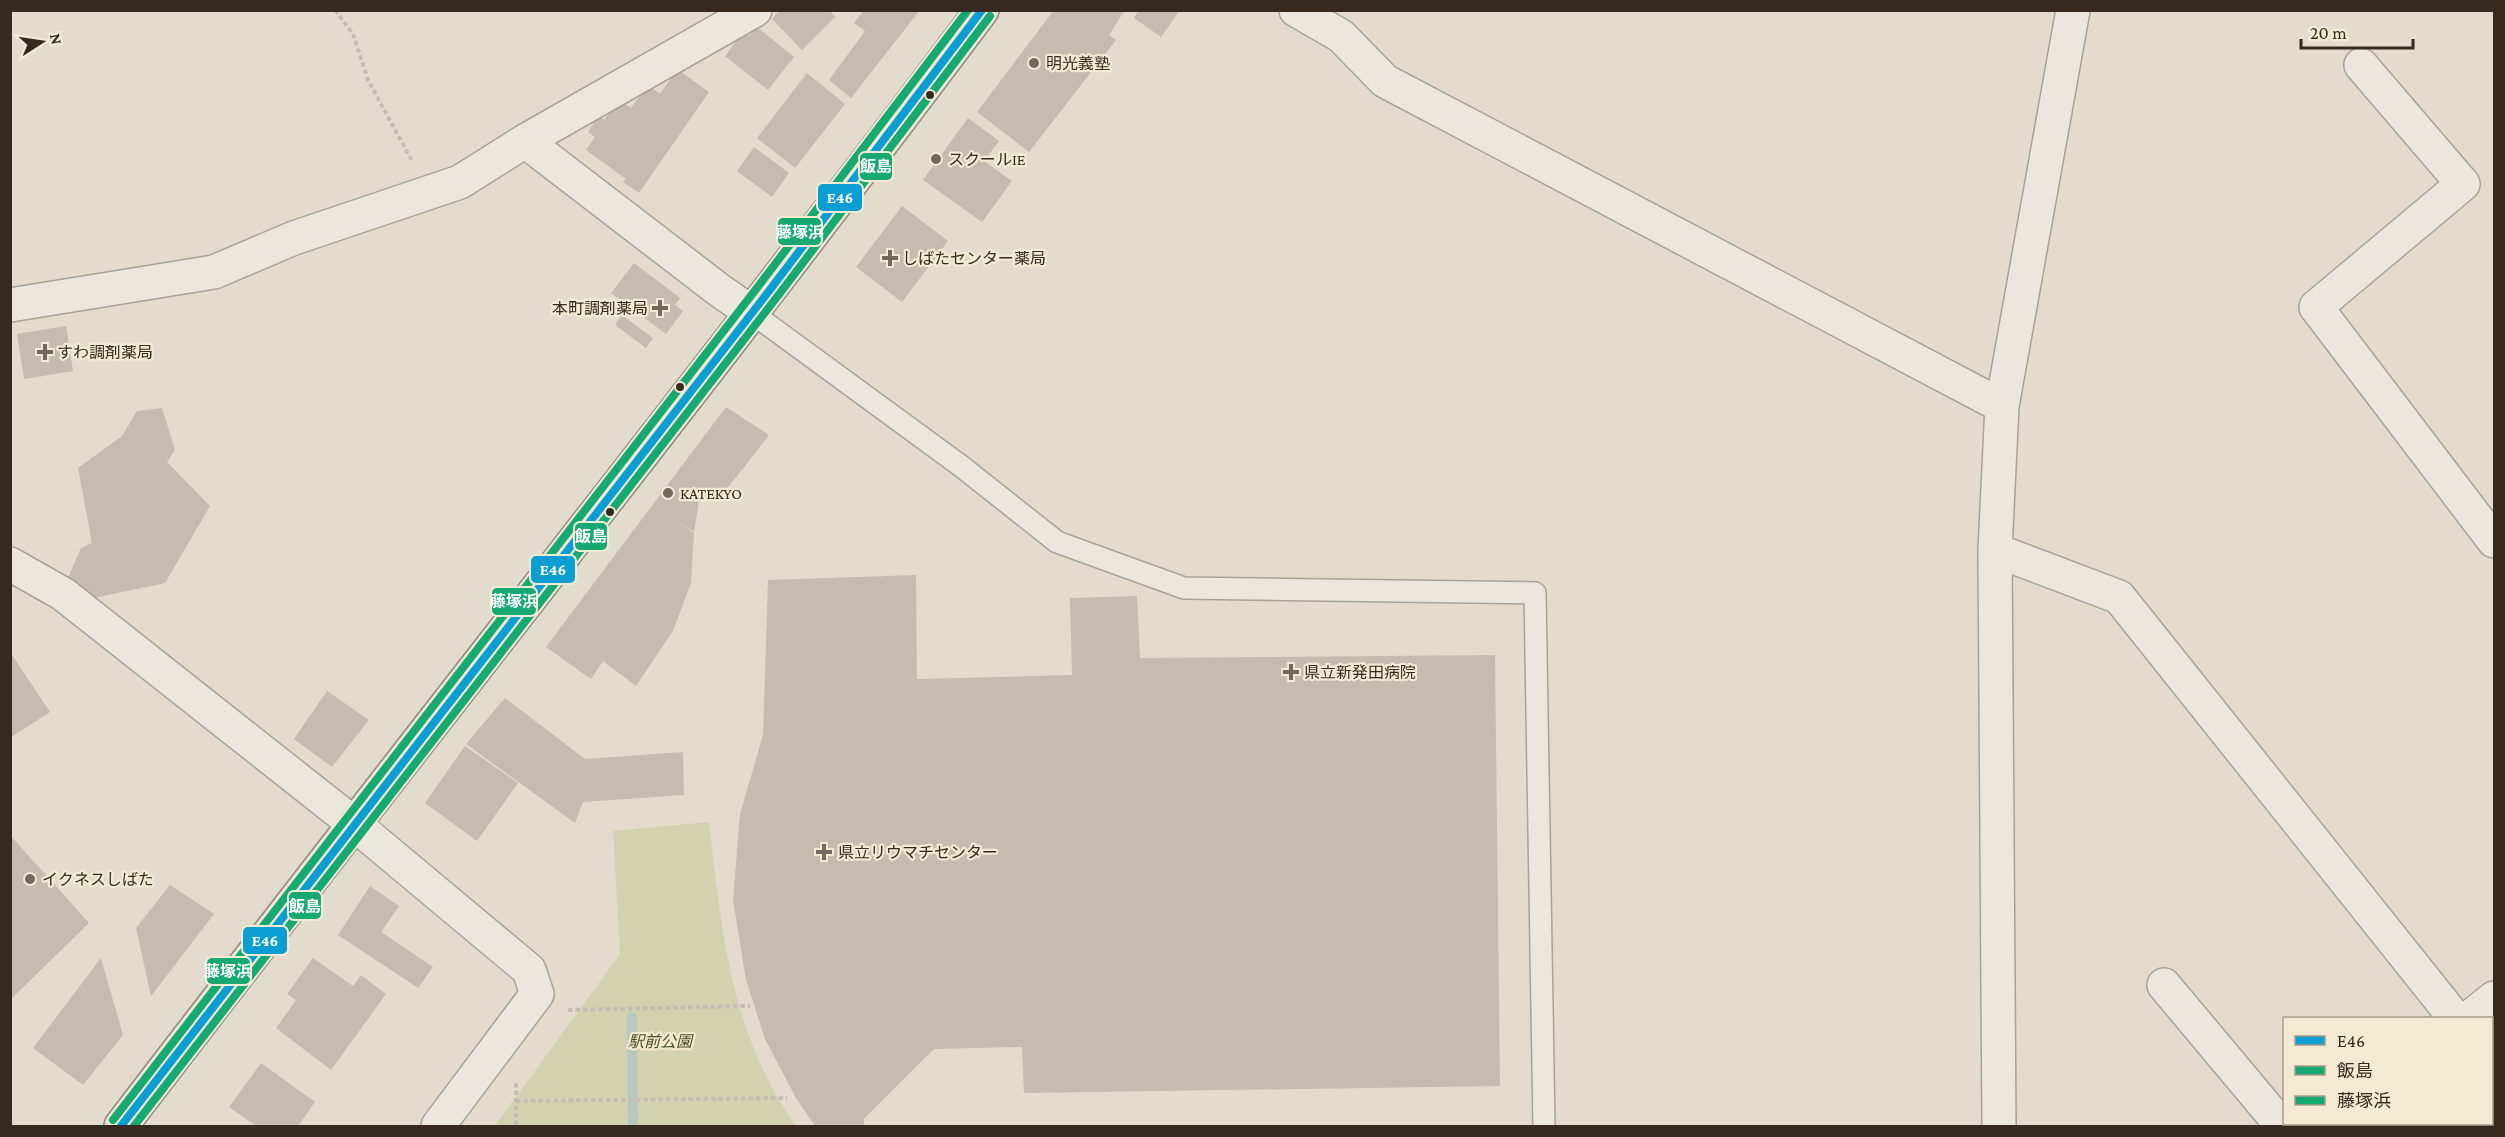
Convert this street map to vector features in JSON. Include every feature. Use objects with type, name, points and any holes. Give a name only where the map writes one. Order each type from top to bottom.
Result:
[{"type":"main road","points":[[122,1126],[353,823],[752,313],[982,10]]},
{"type":"street","points":[[10,305],[214,272],[294,238],[460,182],[525,141],[755,10]]},
{"type":"street","points":[[1296,10],[1341,36],[1385,81],[2002,406]]},
{"type":"street","points":[[1999,1126],[1995,550],[2002,406],[2073,10]]},
{"type":"street","points":[[2361,65],[2463,184],[2316,307],[2494,541]]},
{"type":"street","points":[[525,141],[752,313]]},
{"type":"street","points":[[1995,550],[2119,597],[2454,1017]]},
{"type":"street","points":[[10,564],[63,594],[353,823],[529,970],[537,994],[438,1126]]},
{"type":"street","points":[[2164,985],[2282,1126]]},
{"type":"street","points":[[2470,1017],[2494,998]]},
{"type":"lane","points":[[752,313],[952,460],[1057,542],[1184,588],[1536,592],[1544,1126]]},
{"type":"path","points":[[335,10],[353,34],[368,80],[430,192]]},
{"type":"path","points":[[559,1010],[750,1006]]},
{"type":"path","points":[[516,1073],[516,1126]]},
{"type":"path","points":[[516,1101],[787,1098]]},
{"type":"green space","name":"駅前公園","points":[[709,822],[725,942],[743,1018],[756,1055],[774,1091],[796,1126],[495,1126],[620,954],[613,831]]},
{"type":"building","points":[[780,10],[829,10],[835,17],[802,50],[772,19]]},
{"type":"building","points":[[864,10],[920,10],[851,98],[829,80],[865,31],[854,23]]},
{"type":"building","points":[[1054,10],[1125,10],[1109,35],[1116,40],[1029,152],[977,112]]},
{"type":"building","points":[[1139,10],[1180,10],[1161,37],[1134,18]]},
{"type":"building","points":[[757,27],[794,57],[768,90],[725,56],[744,31],[749,36]]},
{"type":"building","points":[[677,69],[709,92],[639,193],[623,182],[626,179],[586,150],[595,137],[588,132],[598,116],[604,120],[619,100],[631,108],[648,85],[660,94]]},
{"type":"building","points":[[807,73],[845,104],[795,168],[757,138]]},
{"type":"building","points":[[968,118],[999,141],[984,161],[1012,181],[982,222],[923,180]]},
{"type":"building","points":[[754,147],[789,173],[772,197],[737,171]]},
{"type":"building","points":[[902,206],[948,241],[902,302],[856,267]]},
{"type":"building","points":[[634,263],[680,298],[675,305],[683,311],[666,334],[611,293]]},
{"type":"building","points":[[622,315],[653,338],[646,348],[615,325]]},
{"type":"building","name":"すわ調剤薬局","points":[[66,326],[73,371],[24,379],[17,334]]},
{"type":"building","points":[[726,407],[769,435],[719,499],[700,495],[694,532],[677,521],[694,533],[691,583],[673,631],[636,686],[603,661],[591,679],[546,647]]},
{"type":"building","points":[[162,408],[175,450],[167,462],[210,506],[165,583],[94,598],[67,580],[81,548],[92,543],[78,468],[122,436],[137,411]]},
{"type":"building","name":"県立新発田病院","points":[[916,575],[917,679],[1072,675],[1070,598],[1137,596],[1140,658],[1495,655],[1500,1086],[1024,1093],[1022,1047],[934,1049],[864,1119],[864,1126],[815,1126],[796,1098],[765,1039],[746,980],[733,900],[740,814],[763,735],[768,580]]},
{"type":"building","points":[[10,652],[50,712],[10,738]]},
{"type":"building","points":[[327,691],[369,720],[332,767],[294,739]]},
{"type":"building","points":[[505,698],[585,759],[683,752],[684,795],[583,802],[575,823],[466,744]]},
{"type":"building","points":[[465,746],[518,783],[477,841],[425,803]]},
{"type":"building","name":"イクネスしばた","points":[[10,835],[89,923],[12,998],[10,997]]},
{"type":"building","points":[[170,885],[214,914],[151,996],[136,928]]},
{"type":"building","points":[[370,886],[399,906],[381,932],[433,967],[418,988],[338,935]]},
{"type":"building","points":[[101,958],[123,1035],[83,1085],[33,1048]]},
{"type":"building","points":[[313,958],[353,986],[361,975],[386,994],[331,1070],[276,1028],[296,1000],[287,994]]},
{"type":"building","points":[[261,1063],[315,1102],[298,1126],[256,1126],[229,1107]]},
{"type":"waterway","points":[[632,1017],[633,1126]]},
{"type":"transit line","name":"藤塚浜","points":[[113,1120],[760,284],[968,10]]},
{"type":"transit line","name":"E46","points":[[121,1126],[769,291],[982,10]]},
{"type":"transit line","name":"飯島","points":[[134,1126],[777,297],[990,16]]},
{"type":"place","name":"明光義塾","points":[[1034,63]]},
{"type":"place","name":"スクールIE","points":[[936,159]]},
{"type":"place","name":"しばたセンター薬局","points":[[890,258]]},
{"type":"place","name":"本町調剤薬局","points":[[660,308]]},
{"type":"place","name":"すわ調剤薬局","points":[[45,352]]},
{"type":"place","name":"KATEKYO","points":[[668,493]]},
{"type":"place","name":"県立新発田病院","points":[[1291,672]]},
{"type":"place","name":"県立リウマチセンター","points":[[824,852]]},
{"type":"place","name":"イクネスしばた","points":[[30,879]]}]
